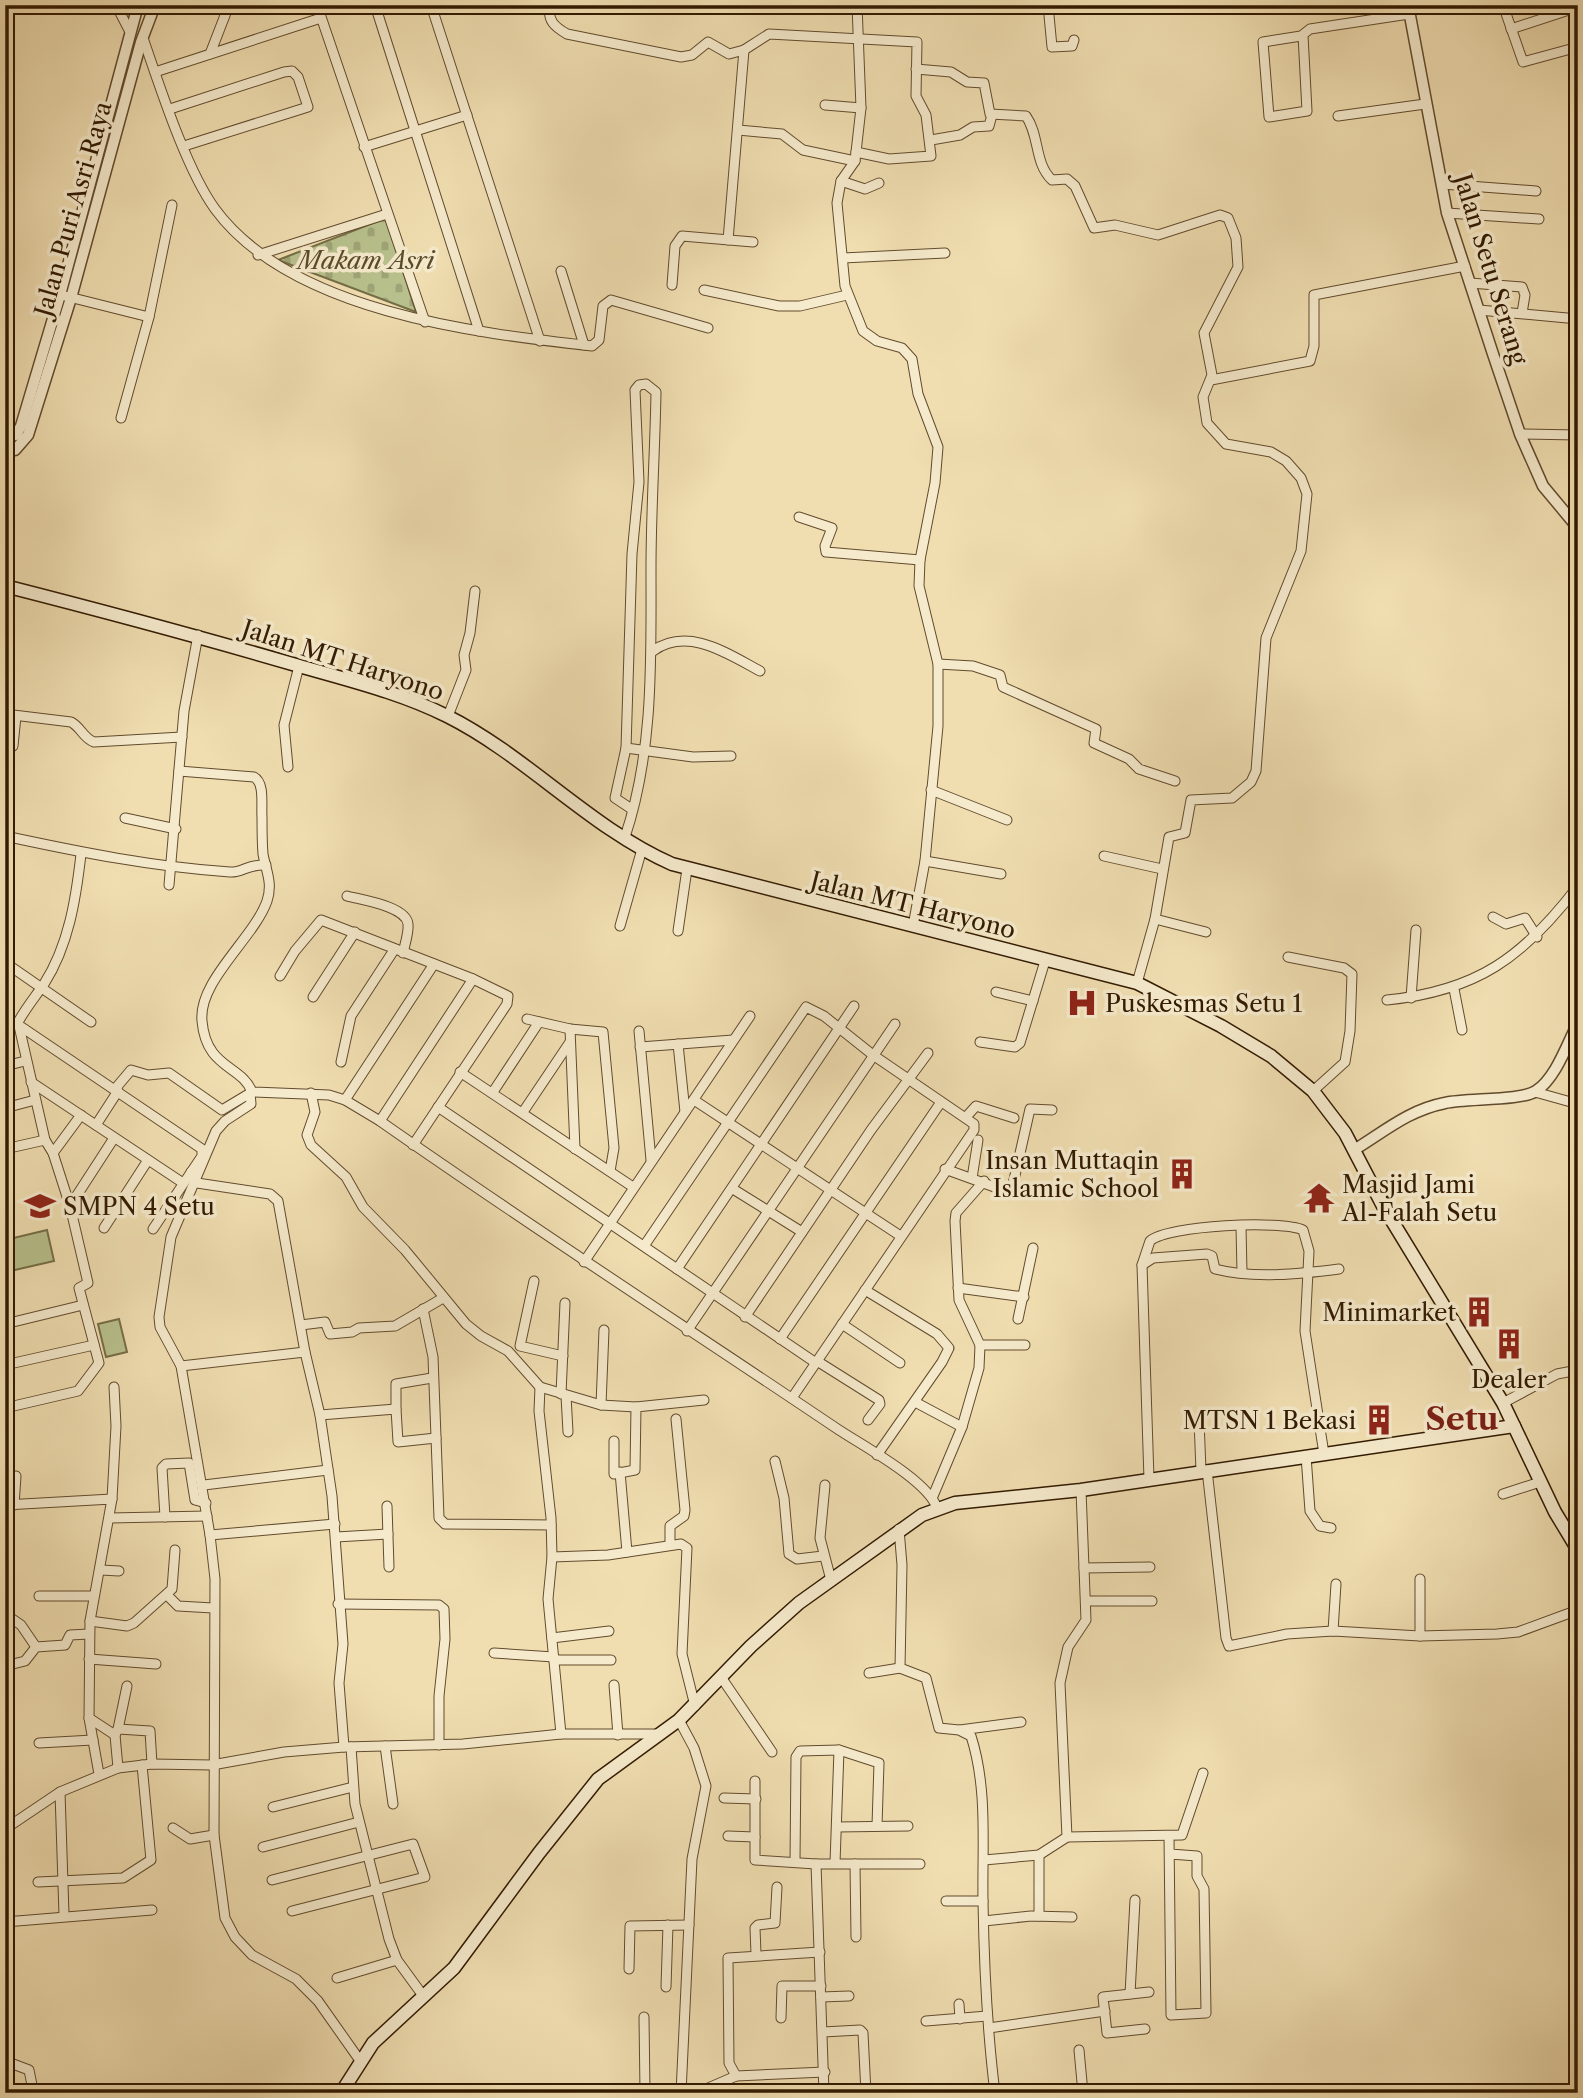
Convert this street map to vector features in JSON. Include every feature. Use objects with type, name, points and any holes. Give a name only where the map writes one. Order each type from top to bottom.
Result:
[{"type":"main road","name":"Jalan MT Haryono","points":[[5,586],[198,635],[340,676],[448,716],[642,849],[687,869],[1137,983],[1246,1040],[1313,1091],[1332,1114],[1383,1206],[1503,1403],[1578,1550]]},
{"type":"main road","points":[[341,2093],[373,2042],[454,1968],[598,1779],[662,1734],[695,1706],[774,1624],[935,1502],[955,1503],[1081,1490],[1514,1426]]},
{"type":"street","points":[[116,5],[128,34]]},
{"type":"street","name":"Jalan Puri Asri Raya","points":[[66,296],[118,74],[138,5]]},
{"type":"street","name":"Jalan Puri Asri Raya","points":[[5,450],[15,450],[23,444],[142,40],[155,5]]},
{"type":"street","points":[[210,54],[229,5]]},
{"type":"street","points":[[317,5],[425,322]]},
{"type":"street","points":[[374,5],[479,331]]},
{"type":"street","points":[[431,5],[540,341]]},
{"type":"street","points":[[550,5],[549,16],[554,26],[567,34],[681,57],[692,55],[708,42],[724,53],[744,50],[769,34],[917,42],[916,96],[926,115],[931,140],[929,157],[889,159],[803,150],[782,134],[738,130]]},
{"type":"street","points":[[857,5],[861,108],[855,157],[841,181],[837,203],[847,295],[863,331],[877,341],[902,348],[912,359],[918,394],[937,447],[935,483],[920,560],[919,586],[938,664],[938,726],[925,861],[914,926]]},
{"type":"street","points":[[1048,5],[1052,47],[1072,46],[1074,40]]},
{"type":"street","points":[[1503,5],[1523,62],[1578,47]]},
{"type":"street","points":[[1541,5],[1545,17]]},
{"type":"street","points":[[1511,29],[1578,7]]},
{"type":"street","points":[[1303,35],[1307,111],[1268,117],[1263,42],[1303,35],[1310,29],[1408,10]]},
{"type":"street","name":"Jalan Setu Serang","points":[[1408,10],[1447,213],[1520,434],[1543,486],[1578,528]]},
{"type":"street","points":[[155,72],[321,18]]},
{"type":"street","points":[[142,40],[201,187],[214,207],[258,255],[339,294],[425,322],[540,341],[597,344],[606,301],[708,328]]},
{"type":"street","points":[[728,240],[744,50]]},
{"type":"street","points":[[916,69],[951,72],[967,82],[984,83],[987,109],[992,115],[1028,117],[1037,139],[1044,170],[1052,180],[1067,179],[1075,186],[1094,228],[1115,225],[1158,234],[1220,215],[1228,218],[1236,238],[1238,267],[1204,334],[1211,380],[1203,404],[1207,423],[1226,443],[1271,452],[1296,471],[1305,486],[1306,522],[1301,551],[1266,638],[1254,776],[1232,799],[1191,800],[1186,831],[1170,836],[1162,869],[1156,919],[1137,983]]},
{"type":"street","points":[[170,109],[284,72],[292,71],[298,77],[308,107],[184,146]]},
{"type":"street","points":[[1338,116],[1425,104]]},
{"type":"street","points":[[825,105],[861,108]]},
{"type":"street","points":[[364,147],[467,115]]},
{"type":"street","points":[[931,140],[960,135],[971,127],[988,127],[992,115]]},
{"type":"street","points":[[841,181],[865,189],[879,183]]},
{"type":"street","points":[[1442,184],[1536,191]]},
{"type":"street","points":[[121,418],[149,317],[172,205]]},
{"type":"street","points":[[1447,213],[1538,219]]},
{"type":"street","points":[[258,255],[387,215]]},
{"type":"street","points":[[671,285],[678,239],[682,236],[753,242]]},
{"type":"street","points":[[843,258],[945,253]]},
{"type":"street","points":[[1211,380],[1310,361],[1314,346],[1314,295],[1465,266]]},
{"type":"street","points":[[561,271],[584,345]]},
{"type":"street","points":[[1470,283],[1522,287],[1525,295],[1522,313]]},
{"type":"street","points":[[704,290],[779,306],[800,306],[847,295]]},
{"type":"street","points":[[66,296],[149,317]]},
{"type":"street","points":[[1479,310],[1578,319]]},
{"type":"street","points":[[625,837],[634,810],[644,751],[653,651],[651,568],[656,393],[646,384],[639,385],[635,390],[639,482],[632,554],[626,748],[615,799],[634,810]]},
{"type":"street","name":"Jalan Puri Asri Raya","points":[[5,438],[16,435],[34,400]]},
{"type":"street","points":[[1520,434],[1578,435]]},
{"type":"street","points":[[799,517],[832,528],[825,546],[826,552],[920,560]]},
{"type":"street","points":[[632,554],[651,568]]},
{"type":"street","points":[[448,716],[466,670],[464,655],[470,634],[475,591]]},
{"type":"street","points":[[169,885],[173,867],[187,688],[198,635]]},
{"type":"street","points":[[653,651],[670,641],[700,643],[760,671]]},
{"type":"street","points":[[938,664],[973,666],[1000,675],[1003,687],[1096,729],[1094,743],[1129,759],[1139,769],[1175,781]]},
{"type":"street","points":[[288,767],[284,724],[299,666]]},
{"type":"street","points":[[5,714],[71,722],[77,725],[87,740],[94,742],[182,737]]},
{"type":"street","points":[[5,751],[13,746],[16,716]]},
{"type":"street","points":[[626,748],[693,757],[731,756]]},
{"type":"street","points":[[179,771],[257,778],[261,788],[266,865],[270,881],[264,908],[218,977],[202,1013],[203,1027],[215,1058],[247,1082],[253,1100],[249,1106],[220,1125],[172,1237],[159,1308],[160,1327],[181,1366],[211,1535],[215,1579],[212,1765],[214,1835],[221,1900],[235,1937],[252,1955],[306,1988],[360,2062]]},
{"type":"street","points":[[931,790],[1007,820]]},
{"type":"street","points":[[124,818],[176,829]]},
{"type":"street","points":[[5,836],[81,854],[173,867],[233,873],[251,864],[266,865]]},
{"type":"street","points":[[620,926],[642,849]]},
{"type":"street","points":[[5,1408],[78,1391],[99,1363],[79,1287],[88,1283],[70,1206],[53,1153],[45,1140],[18,1025],[58,954],[74,912],[81,854]]},
{"type":"street","points":[[1104,856],[1162,869]]},
{"type":"street","points":[[925,861],[1001,874]]},
{"type":"street","points":[[678,931],[687,869]]},
{"type":"street","points":[[1387,1000],[1454,989],[1477,977],[1536,937],[1578,886]]},
{"type":"street","points":[[341,1062],[351,1016],[398,951],[408,925],[404,915],[391,908],[347,896]]},
{"type":"street","points":[[1493,917],[1506,923],[1524,918],[1536,937]]},
{"type":"street","points":[[1156,919],[1206,932]]},
{"type":"street","points":[[280,976],[317,921],[355,932],[506,994],[509,1001],[413,1145]]},
{"type":"street","points":[[1411,998],[1416,930]]},
{"type":"street","points":[[313,997],[355,932]]},
{"type":"street","points":[[1288,957],[1344,968],[1352,974],[1350,1031],[1345,1062],[1313,1091]]},
{"type":"street","points":[[980,1042],[1018,1046],[1045,961]]},
{"type":"street","points":[[7,964],[91,1022]]},
{"type":"street","points":[[345,1100],[434,964]]},
{"type":"street","points":[[380,1121],[473,979]]},
{"type":"street","points":[[1454,989],[1462,1030]]},
{"type":"street","points":[[996,992],[1033,1002]]},
{"type":"street","points":[[677,1269],[763,1145],[854,1006]]},
{"type":"street","points":[[644,1245],[805,1008],[810,1007],[824,1016],[908,1080],[966,1117],[975,1127],[792,1398]]},
{"type":"street","points":[[584,1262],[650,1160],[750,1016]]},
{"type":"street","points":[[527,1019],[570,1029],[599,1030],[604,1033],[614,1148],[610,1171]]},
{"type":"street","points":[[493,1092],[539,1022]]},
{"type":"street","points":[[5,1023],[18,1025],[202,1149],[202,1156],[153,1229]]},
{"type":"street","points":[[1535,1092],[1545,1084],[1578,1023]]},
{"type":"street","points":[[687,1331],[895,1024]]},
{"type":"street","points":[[570,1029],[575,1149]]},
{"type":"street","points":[[639,1031],[650,1160]]},
{"type":"street","points":[[640,1047],[733,1040]]},
{"type":"street","points":[[523,1112],[570,1042]]},
{"type":"street","points":[[677,1044],[685,1112]]},
{"type":"street","points":[[745,1317],[830,1189],[928,1054]]},
{"type":"street","points":[[5,1066],[25,1061]]},
{"type":"street","points":[[96,1125],[131,1070],[148,1075],[169,1073],[222,1110],[251,1092],[345,1100],[380,1121],[687,1331],[877,1455],[935,1502],[977,1381],[980,1345],[960,1304],[956,1213],[984,1181]]},
{"type":"street","points":[[460,1072],[633,1187]]},
{"type":"street","points":[[31,1082],[183,1183]]},
{"type":"street","points":[[1354,1150],[1408,1114],[1535,1092],[1578,1104]]},
{"type":"street","points":[[312,1098],[314,1115],[307,1130],[311,1146],[346,1177],[363,1207],[405,1250],[443,1298],[481,1336],[508,1351],[540,1387],[601,1405],[636,1407],[704,1400]]},
{"type":"street","points":[[5,1108],[35,1100]]},
{"type":"street","points":[[694,1100],[900,1235]]},
{"type":"street","points":[[780,1339],[942,1102]]},
{"type":"street","points":[[966,1117],[976,1106],[1013,1118]]},
{"type":"street","points":[[438,1107],[644,1245],[745,1317],[878,1400],[880,1404],[869,1420]]},
{"type":"street","points":[[946,1169],[1011,1193],[1030,1109],[1052,1110]]},
{"type":"street","points":[[53,1153],[81,1115]]},
{"type":"street","points":[[70,1206],[114,1138]]},
{"type":"street","points":[[5,1149],[45,1140]]},
{"type":"street","points":[[972,1178],[978,1140]]},
{"type":"street","points":[[104,1228],[148,1160]]},
{"type":"street","points":[[191,1172],[197,1183]]},
{"type":"street","points":[[197,1183],[275,1196],[320,1415],[328,1470],[336,1537],[338,1604],[344,1644],[339,1683],[359,1822],[397,1959],[424,1997]]},
{"type":"street","points":[[733,1189],[802,1232]]},
{"type":"street","points":[[1241,1226],[1242,1273]]},
{"type":"street","points":[[1150,1479],[1142,1265],[1146,1250],[1156,1236],[1191,1228],[1301,1228],[1309,1251],[1305,1331],[1324,1454]]},
{"type":"street","points":[[1018,1319],[1033,1248]]},
{"type":"street","points":[[1142,1265],[1153,1258],[1209,1254],[1215,1269],[1242,1273],[1306,1273],[1339,1269]]},
{"type":"street","points":[[534,1280],[520,1346],[563,1356]]},
{"type":"street","points":[[958,1288],[1024,1297]]},
{"type":"street","points":[[865,1290],[937,1334],[947,1344],[949,1352],[877,1455]]},
{"type":"street","points":[[301,1325],[325,1322],[330,1334],[359,1328],[390,1327],[443,1298]]},
{"type":"street","points":[[565,1303],[563,1356],[568,1432]]},
{"type":"street","points":[[5,1324],[83,1305]]},
{"type":"street","points":[[423,1309],[433,1357],[432,1378],[442,1523],[551,1525]]},
{"type":"street","points":[[842,1324],[900,1363]]},
{"type":"street","points":[[601,1405],[604,1330]]},
{"type":"street","points":[[5,1365],[94,1345]]},
{"type":"street","points":[[980,1345],[1025,1345]]},
{"type":"street","points":[[181,1366],[305,1352]]},
{"type":"street","points":[[1503,1403],[1557,1374],[1578,1370]]},
{"type":"street","points":[[432,1378],[397,1384],[398,1442],[436,1438]]},
{"type":"street","points":[[99,1774],[89,1718],[89,1634],[93,1596],[101,1570],[112,1499],[116,1426],[114,1387]]},
{"type":"street","points":[[540,1387],[539,1411],[551,1525],[552,1557],[548,1580],[561,1734]]},
{"type":"street","points":[[915,1402],[962,1427]]},
{"type":"street","points":[[614,1441],[614,1474],[636,1468],[636,1407]]},
{"type":"street","points":[[320,1415],[396,1409]]},
{"type":"street","points":[[670,1545],[670,1525],[684,1516],[685,1510],[676,1419]]},
{"type":"street","points":[[1199,1420],[1226,1643],[1237,1646],[1287,1634],[1334,1631],[1474,1636],[1518,1632],[1578,1611]]},
{"type":"street","points":[[1306,1456],[1312,1516],[1320,1527],[1331,1528]]},
{"type":"street","points":[[775,1461],[784,1498],[789,1554],[797,1559],[823,1556]]},
{"type":"street","points":[[165,1517],[162,1468],[166,1464],[189,1463],[195,1500],[206,1503]]},
{"type":"street","points":[[204,1485],[328,1470]]},
{"type":"street","points":[[620,1472],[627,1552]]},
{"type":"street","points":[[16,1476],[10,1505],[112,1499]]},
{"type":"street","points":[[1503,1494],[1541,1482]]},
{"type":"street","points":[[825,1485],[820,1538],[831,1580]]},
{"type":"street","points":[[1067,1837],[1060,1671],[1068,1647],[1085,1626],[1087,1601],[1081,1490]]},
{"type":"street","points":[[387,1506],[389,1567]]},
{"type":"street","points":[[110,1518],[207,1516]]},
{"type":"street","points":[[211,1535],[335,1524]]},
{"type":"street","points":[[900,1529],[900,1668]]},
{"type":"street","points":[[336,1537],[388,1534]]},
{"type":"street","points":[[552,1557],[627,1552],[681,1544],[689,1553],[682,1654],[695,1706]]},
{"type":"street","points":[[90,1621],[127,1626],[168,1596],[174,1584],[175,1550]]},
{"type":"street","points":[[1084,1569],[1150,1567]]},
{"type":"street","points":[[101,1570],[119,1570]]},
{"type":"street","points":[[1420,1579],[1420,1636]]},
{"type":"street","points":[[1334,1631],[1336,1584]]},
{"type":"street","points":[[39,1596],[93,1596]]},
{"type":"street","points":[[168,1596],[178,1606],[213,1608]]},
{"type":"street","points":[[1087,1601],[1152,1601]]},
{"type":"street","points":[[338,1604],[422,1604],[443,1608],[445,1639],[439,1696],[439,1745]]},
{"type":"street","points":[[5,1614],[21,1625],[36,1647]]},
{"type":"street","points":[[552,1638],[609,1631]]},
{"type":"street","points":[[5,1665],[24,1661],[36,1647],[65,1645],[70,1635],[89,1634]]},
{"type":"street","points":[[494,1653],[611,1660]]},
{"type":"street","points":[[89,1659],[156,1664]]},
{"type":"street","points":[[869,1673],[900,1668],[924,1675],[939,1728],[959,1730],[1021,1723]]},
{"type":"street","points":[[721,1677],[772,1752]]},
{"type":"street","points":[[614,1685],[618,1735]]},
{"type":"street","points":[[118,1768],[117,1732],[127,1686]]},
{"type":"street","points":[[37,1882],[123,1878],[151,1860],[147,1765],[151,1732],[117,1732],[89,1718]]},
{"type":"street","points":[[632,2093],[681,2092],[695,1832],[705,1803],[706,1786],[697,1755],[679,1720]]},
{"type":"street","points":[[959,1730],[971,1736],[979,1771],[987,2016],[995,2093]]},
{"type":"street","points":[[5,1829],[60,1792],[118,1768],[212,1765],[284,1752],[348,1747],[439,1745],[561,1734],[662,1734]]},
{"type":"street","points":[[38,1743],[93,1741]]},
{"type":"street","points":[[385,1746],[393,1804]]},
{"type":"street","points":[[795,1863],[797,1754],[805,1750],[839,1751],[880,1764],[877,1826]]},
{"type":"street","points":[[835,1863],[839,1751]]},
{"type":"street","points":[[984,1860],[1039,1855],[1067,1837],[1147,1834],[1169,1836],[1184,1833],[1203,1773]]},
{"type":"street","points":[[755,1781],[755,1860],[816,1864],[920,1864]]},
{"type":"street","points":[[274,1807],[353,1787]]},
{"type":"street","points":[[60,1792],[64,1915]]},
{"type":"street","points":[[724,1798],[756,1799]]},
{"type":"street","points":[[263,1847],[359,1822]]},
{"type":"street","points":[[837,1827],[908,1826]]},
{"type":"street","points":[[173,1828],[190,1839],[214,1835]]},
{"type":"street","points":[[728,1836],[755,1838]]},
{"type":"street","points":[[1169,1836],[1171,2015],[1206,2013],[1204,1889],[1197,1876],[1197,1856],[1170,1854]]},
{"type":"street","points":[[272,1880],[412,1843],[425,1876],[292,1912]]},
{"type":"street","points":[[1038,1916],[1039,1855]]},
{"type":"street","points":[[816,1864],[824,2093]]},
{"type":"street","points":[[855,1864],[856,1937]]},
{"type":"street","points":[[756,1954],[755,1928],[758,1925],[775,1923],[777,1887]]},
{"type":"street","points":[[1130,1994],[1135,1900]]},
{"type":"street","points":[[946,1901],[983,1901]]},
{"type":"street","points":[[5,1922],[64,1915],[152,1910]]},
{"type":"street","points":[[984,1921],[1072,1916]]},
{"type":"street","points":[[32,1920],[32,1933]]},
{"type":"street","points":[[666,1987],[668,1925]]},
{"type":"street","points":[[629,1969],[630,1927],[689,1925]]},
{"type":"street","points":[[736,2076],[729,2063],[727,1958],[756,1954],[820,1952]]},
{"type":"street","points":[[337,1978],[397,1959]]},
{"type":"street","points":[[780,2018],[782,1986],[821,1986]]},
{"type":"street","points":[[1145,2029],[1107,2033],[1103,1997],[1149,1992]]},
{"type":"street","points":[[821,1997],[849,1996]]},
{"type":"street","points":[[5,2000],[5,2059],[29,2070],[32,2085],[29,2093]]},
{"type":"street","points":[[959,2004],[960,2019]]},
{"type":"street","points":[[989,2028],[1105,2011]]},
{"type":"street","points":[[926,2021],[987,2016]]},
{"type":"street","points":[[644,2017],[645,2092]]},
{"type":"street","points":[[823,2032],[860,2030],[863,2033],[866,2093]]},
{"type":"street","points":[[1079,2050],[1083,2093]]},
{"type":"street","points":[[706,2089],[736,2076],[825,2073]]},
{"type":"green space","name":"Makam Asri","points":[[386,218],[416,312],[278,260]]},
{"type":"green space","points":[[47,1230],[54,1261],[6,1272],[5,1240]]},
{"type":"green space","points":[[119,1319],[127,1352],[106,1357],[98,1324]]},
{"type":"place","name":"Puskesmas Setu 1","points":[[1082,1003]]},
{"type":"place","name":"Insan Muttaqin Islamic School","points":[[1182,1174]]},
{"type":"place","name":"Masjid Jami Al-Falah Setu","points":[[1319,1198]]},
{"type":"place","name":"SMPN 4 Setu","points":[[40,1206]]},
{"type":"place","name":"Minimarket","points":[[1479,1312]]},
{"type":"place","name":"Dealer","points":[[1509,1344]]},
{"type":"place","name":"MTSN 1 Bekasi","points":[[1379,1420]]},
{"type":"district","name":"Setu","points":[[1462,1418]]}]
